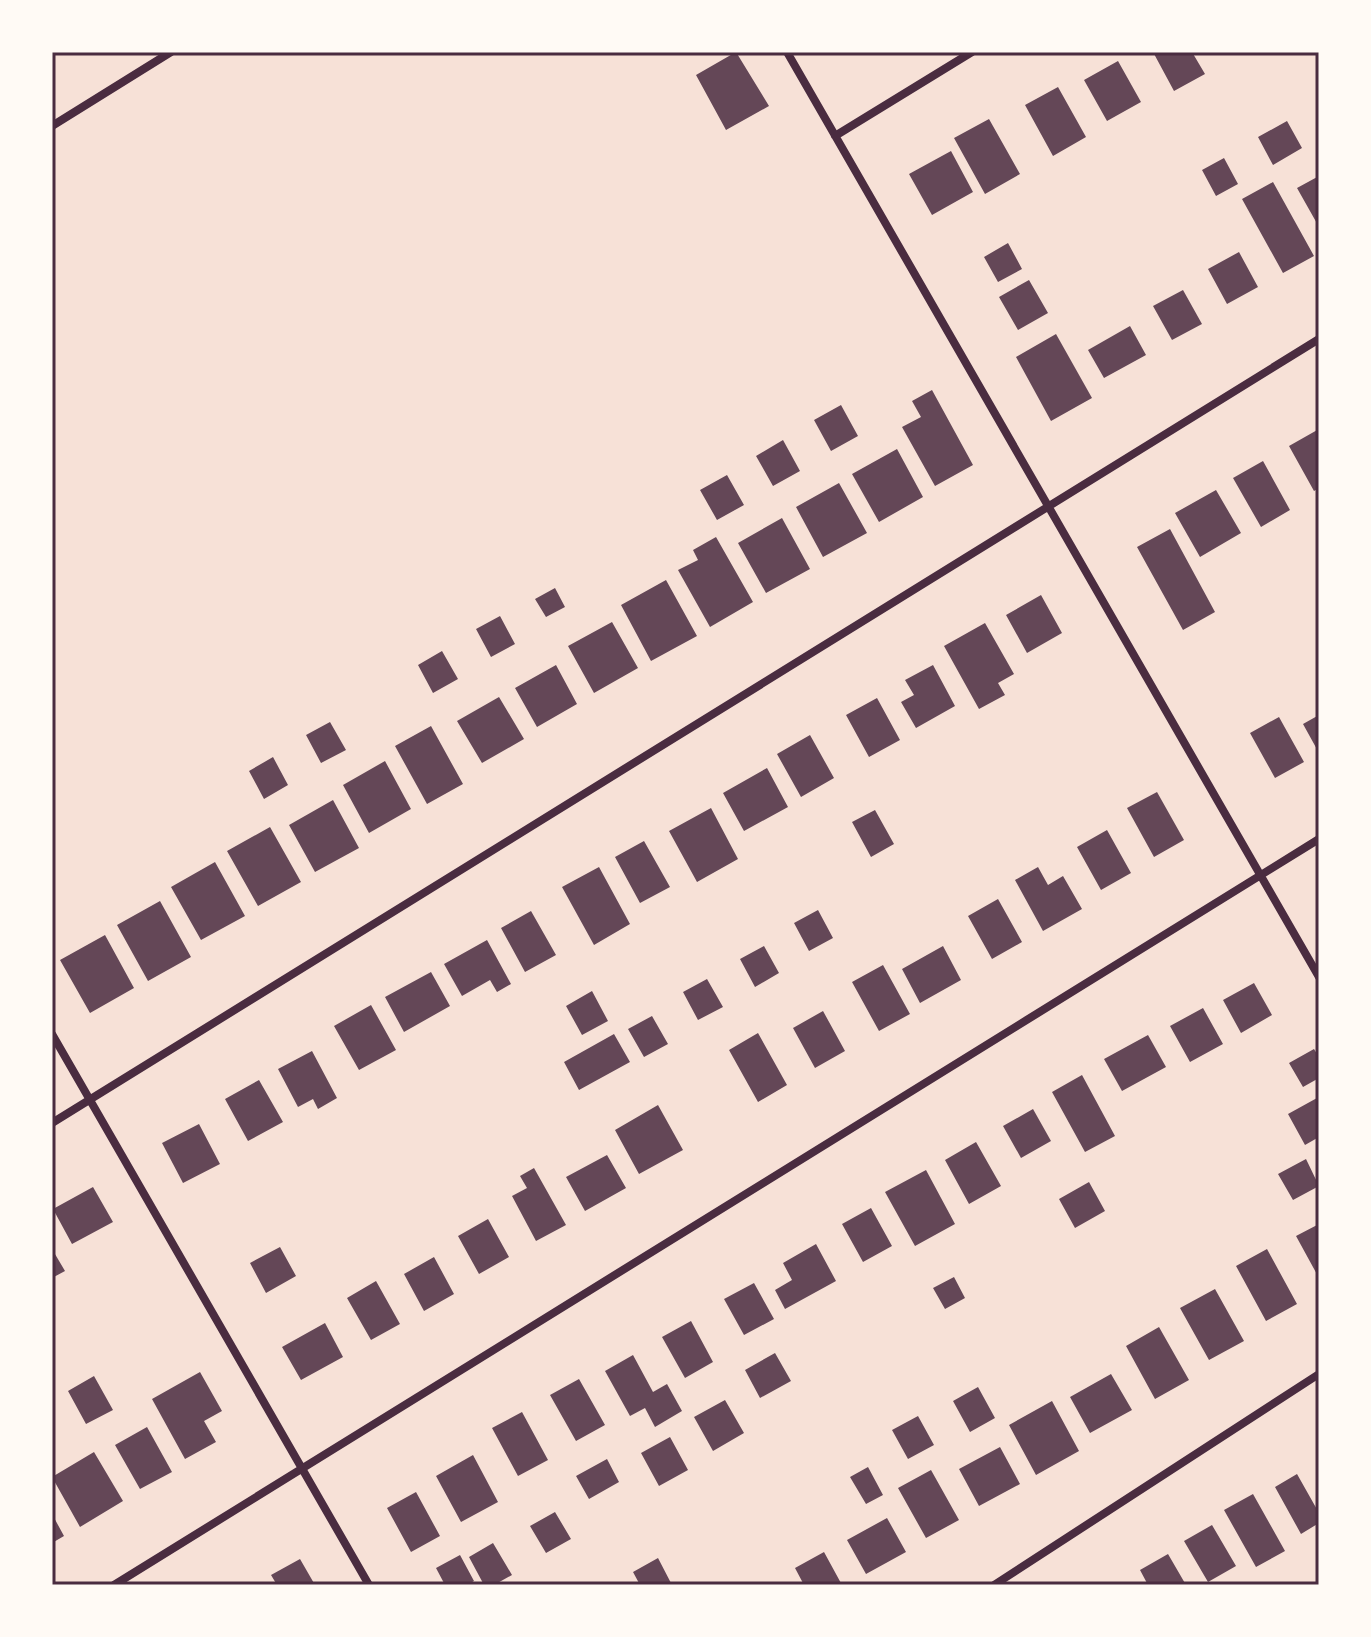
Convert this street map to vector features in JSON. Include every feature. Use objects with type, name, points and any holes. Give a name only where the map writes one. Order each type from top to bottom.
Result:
[{"type":"street","points":[[52,126],[171,52]]},
{"type":"street","points":[[787,52],[1319,977]]},
{"type":"street","points":[[835,136],[972,52]]},
{"type":"street","points":[[52,1123],[1319,339]]},
{"type":"street","points":[[114,1585],[1319,839]]},
{"type":"street","points":[[52,1034],[369,1585]]},
{"type":"street","points":[[994,1585],[1319,1374]]},
{"type":"building","points":[[736,52],[769,106],[726,130],[696,75]]},
{"type":"building","points":[[1153,52],[1192,52],[1205,74],[1174,91]]},
{"type":"building","points":[[1118,61],[1141,102],[1107,121],[1084,80]]},
{"type":"building","points":[[1058,87],[1086,137],[1053,156],[1025,105]]},
{"type":"building","points":[[989,119],[1020,174],[985,194],[954,138]]},
{"type":"building","points":[[1287,121],[1302,148],[1273,165],[1258,137]]},
{"type":"building","points":[[951,151],[973,192],[932,215],[909,174]]},
{"type":"building","points":[[1224,158],[1238,184],[1216,196],[1202,170]]},
{"type":"building","points":[[1319,176],[1319,227],[1297,188]]},
{"type":"building","points":[[1273,182],[1314,256],[1283,273],[1242,199]]},
{"type":"building","points":[[1008,243],[1022,269],[998,282],[984,257]]},
{"type":"building","points":[[1239,252],[1258,287],[1227,304],[1208,269]]},
{"type":"building","points":[[1029,280],[1048,313],[1018,330],[999,297]]},
{"type":"building","points":[[1183,290],[1202,324],[1172,340],[1153,306]]},
{"type":"building","points":[[1130,326],[1146,355],[1104,378],[1088,350]]},
{"type":"building","points":[[1056,334],[1092,398],[1051,421],[1016,357]]},
{"type":"building","points":[[932,390],[973,465],[935,486],[902,427],[921,417],[912,401]]},
{"type":"building","points":[[841,405],[858,436],[831,451],[814,420]]},
{"type":"building","points":[[1319,429],[1319,488],[1314,491],[1289,446]]},
{"type":"building","points":[[783,440],[800,471],[773,486],[756,456]]},
{"type":"building","points":[[897,449],[923,497],[879,522],[852,474]]},
{"type":"building","points":[[1263,461],[1290,510],[1261,527],[1233,478]]},
{"type":"building","points":[[727,475],[744,505],[717,520],[700,490]]},
{"type":"building","points":[[839,483],[867,533],[823,557],[796,507]]},
{"type":"building","points":[[1216,490],[1241,533],[1200,557],[1175,513]]},
{"type":"building","points":[[782,518],[810,569],[766,593],[738,543]]},
{"type":"building","points":[[1170,529],[1215,612],[1183,630],[1137,547]]},
{"type":"building","points":[[716,537],[753,602],[710,627],[678,570],[698,560],[693,550]]},
{"type":"building","points":[[666,580],[697,636],[651,661],[621,605]]},
{"type":"building","points":[[555,588],[565,607],[546,617],[535,599]]},
{"type":"building","points":[[1041,595],[1062,633],[1027,653],[1006,615]]},
{"type":"building","points":[[500,616],[515,644],[491,657],[476,629]]},
{"type":"building","points":[[612,622],[638,668],[594,693],[568,646]]},
{"type":"building","points":[[985,623],[1014,674],[998,683],[1005,695],[979,709],[944,646]]},
{"type":"building","points":[[442,651],[458,679],[433,693],[418,665]]},
{"type":"building","points":[[556,665],[577,704],[537,727],[515,688]]},
{"type":"building","points":[[933,665],[955,706],[916,728],[901,702],[914,695],[905,680]]},
{"type":"building","points":[[499,697],[524,739],[482,763],[457,721]]},
{"type":"building","points":[[877,698],[900,740],[869,757],[846,715]]},
{"type":"building","points":[[1319,715],[1319,753],[1303,724]]},
{"type":"building","points":[[1279,717],[1304,762],[1275,778],[1250,733]]},
{"type":"building","points":[[330,722],[346,750],[321,763],[306,735]]},
{"type":"building","points":[[431,726],[463,784],[427,804],[395,746]]},
{"type":"building","points":[[810,735],[834,778],[801,797],[777,754]]},
{"type":"building","points":[[273,757],[288,785],[264,799],[249,771]]},
{"type":"building","points":[[385,761],[411,809],[369,833],[343,785]]},
{"type":"building","points":[[767,768],[788,807],[744,831],[723,793]]},
{"type":"building","points":[[1157,792],[1184,840],[1154,857],[1127,808]]},
{"type":"building","points":[[333,800],[359,848],[315,872],[289,825]]},
{"type":"building","points":[[711,808],[738,859],[697,882],[669,831]]},
{"type":"building","points":[[875,810],[894,844],[871,857],[852,822]]},
{"type":"building","points":[[270,827],[301,882],[258,906],[227,851]]},
{"type":"building","points":[[1107,830],[1131,873],[1101,890],[1077,847]]},
{"type":"building","points":[[644,841],[670,887],[640,903],[615,857]]},
{"type":"building","points":[[215,862],[245,916],[201,940],[171,887]]},
{"type":"building","points":[[599,867],[630,924],[594,945],[562,887]]},
{"type":"building","points":[[1038,867],[1048,885],[1063,876],[1082,909],[1043,931],[1015,880]]},
{"type":"building","points":[[998,899],[1022,942],[992,959],[968,916]]},
{"type":"building","points":[[160,901],[191,957],[148,981],[117,925]]},
{"type":"building","points":[[818,910],[833,938],[809,951],[794,923]]},
{"type":"building","points":[[531,911],[556,955],[525,972],[501,928]]},
{"type":"building","points":[[105,935],[134,988],[90,1013],[60,960]]},
{"type":"building","points":[[487,940],[511,984],[497,992],[490,980],[462,996],[444,964]]},
{"type":"building","points":[[764,946],[779,973],[755,987],[740,959]]},
{"type":"building","points":[[943,946],[961,980],[920,1003],[902,969]]},
{"type":"building","points":[[883,965],[910,1014],[879,1031],[852,982]]},
{"type":"building","points":[[431,972],[450,1006],[404,1032],[385,997]]},
{"type":"building","points":[[707,979],[723,1007],[698,1020],[683,992]]},
{"type":"building","points":[[1254,983],[1272,1015],[1241,1033],[1223,1000]]},
{"type":"building","points":[[592,991],[608,1021],[582,1035],[566,1006]]},
{"type":"building","points":[[371,1005],[396,1050],[359,1070],[334,1026]]},
{"type":"building","points":[[1203,1008],[1223,1044],[1190,1062],[1170,1026]]},
{"type":"building","points":[[823,1011],[845,1051],[815,1068],[793,1028]]},
{"type":"building","points":[[652,1016],[668,1044],[644,1057],[628,1029]]},
{"type":"building","points":[[758,1033],[787,1085],[758,1102],[729,1050]]},
{"type":"building","points":[[614,1034],[630,1062],[579,1090],[564,1062]]},
{"type":"building","points":[[1148,1035],[1166,1067],[1122,1091],[1104,1059]]},
{"type":"building","points":[[1314,1049],[1319,1057],[1319,1078],[1303,1087],[1289,1063]]},
{"type":"building","points":[[312,1051],[337,1098],[318,1109],[313,1099],[298,1107],[278,1069]]},
{"type":"building","points":[[1082,1075],[1115,1136],[1085,1152],[1052,1092]]},
{"type":"building","points":[[259,1080],[283,1122],[248,1141],[225,1099]]},
{"type":"building","points":[[1317,1098],[1319,1137],[1305,1145],[1288,1114]]},
{"type":"building","points":[[658,1105],[683,1150],[639,1174],[615,1130]]},
{"type":"building","points":[[1033,1109],[1051,1141],[1021,1158],[1003,1126]]},
{"type":"building","points":[[199,1124],[220,1164],[183,1183],[162,1143]]},
{"type":"building","points":[[976,1142],[1001,1186],[969,1204],[945,1160]]},
{"type":"building","points":[[607,1155],[626,1188],[585,1211],[566,1177]]},
{"type":"building","points":[[1306,1159],[1319,1186],[1293,1200],[1278,1174]]},
{"type":"building","points":[[534,1168],[566,1225],[536,1241],[512,1196],[527,1188],[520,1176]]},
{"type":"building","points":[[926,1170],[955,1224],[915,1246],[885,1192]]},
{"type":"building","points":[[1089,1182],[1105,1211],[1075,1228],[1059,1199]]},
{"type":"building","points":[[93,1187],[113,1222],[72,1244],[53,1209]]},
{"type":"building","points":[[871,1208],[892,1246],[863,1262],[842,1224]]},
{"type":"building","points":[[488,1219],[509,1257],[479,1274],[458,1236]]},
{"type":"building","points":[[1319,1224],[1319,1278],[1296,1236]]},
{"type":"building","points":[[816,1244],[836,1281],[785,1309],[775,1290],[792,1280],[783,1263]]},
{"type":"building","points":[[280,1247],[296,1276],[266,1293],[250,1263]]},
{"type":"building","points":[[52,1249],[65,1271],[52,1278]]},
{"type":"building","points":[[1267,1249],[1297,1304],[1266,1321],[1236,1266]]},
{"type":"building","points":[[434,1257],[454,1294],[424,1311],[404,1274]]},
{"type":"building","points":[[954,1277],[965,1298],[945,1309],[933,1288]]},
{"type":"building","points":[[376,1281],[400,1324],[371,1340],[347,1298]]},
{"type":"building","points":[[754,1283],[774,1319],[744,1335],[724,1299]]},
{"type":"building","points":[[1215,1289],[1244,1341],[1209,1360],[1180,1308]]},
{"type":"building","points":[[691,1321],[713,1362],[685,1378],[662,1337]]},
{"type":"building","points":[[325,1323],[343,1357],[301,1380],[282,1347]]},
{"type":"building","points":[[1159,1327],[1189,1380],[1155,1399],[1126,1346]]},
{"type":"building","points":[[775,1353],[791,1381],[760,1398],[745,1370]]},
{"type":"building","points":[[633,1355],[653,1392],[667,1384],[682,1411],[655,1427],[645,1408],[630,1416],[605,1371]]},
{"type":"building","points":[[200,1372],[222,1411],[204,1421],[216,1442],[185,1459],[152,1399]]},
{"type":"building","points":[[1111,1374],[1132,1410],[1090,1433],[1070,1397]]},
{"type":"building","points":[[94,1376],[113,1410],[86,1424],[68,1391]]},
{"type":"building","points":[[579,1379],[605,1425],[576,1441],[550,1395]]},
{"type":"building","points":[[978,1387],[995,1418],[970,1432],[953,1401]]},
{"type":"building","points":[[725,1400],[744,1433],[713,1451],[694,1417]]},
{"type":"building","points":[[1052,1401],[1079,1451],[1036,1475],[1009,1425]]},
{"type":"building","points":[[522,1412],[548,1460],[518,1476],[492,1428]]},
{"type":"building","points":[[918,1416],[934,1445],[908,1459],[892,1430]]},
{"type":"building","points":[[147,1427],[172,1472],[140,1489],[115,1445]]},
{"type":"building","points":[[670,1437],[688,1470],[659,1486],[641,1453]]},
{"type":"building","points":[[1000,1447],[1020,1484],[979,1506],[959,1469]]},
{"type":"building","points":[[94,1452],[123,1501],[80,1527],[52,1477]]},
{"type":"building","points":[[473,1455],[498,1502],[461,1522],[436,1476]]},
{"type":"building","points":[[607,1459],[619,1482],[589,1499],[576,1476]]},
{"type":"building","points":[[868,1467],[883,1495],[866,1504],[850,1477]]},
{"type":"building","points":[[931,1470],[959,1520],[926,1538],[898,1488]]},
{"type":"building","points":[[1297,1474],[1319,1513],[1319,1523],[1301,1534],[1275,1487]]},
{"type":"building","points":[[416,1492],[440,1536],[411,1552],[387,1508]]},
{"type":"building","points":[[1253,1494],[1285,1551],[1256,1567],[1224,1510]]},
{"type":"building","points":[[555,1512],[571,1539],[546,1553],[530,1526]]},
{"type":"building","points":[[52,1514],[64,1536],[52,1543]]},
{"type":"building","points":[[887,1518],[906,1552],[866,1574],[847,1540]]},
{"type":"building","points":[[1212,1525],[1236,1566],[1208,1582],[1184,1541]]},
{"type":"building","points":[[493,1543],[512,1575],[494,1585],[484,1585],[469,1557]]},
{"type":"building","points":[[824,1552],[842,1585],[804,1585],[795,1568]]},
{"type":"building","points":[[1168,1554],[1186,1585],[1148,1585],[1140,1570]]},
{"type":"building","points":[[460,1555],[474,1581],[467,1585],[445,1585],[436,1568]]},
{"type":"building","points":[[658,1558],[672,1585],[640,1585],[633,1572]]},
{"type":"building","points":[[300,1559],[315,1585],[277,1585],[271,1575]]}]
